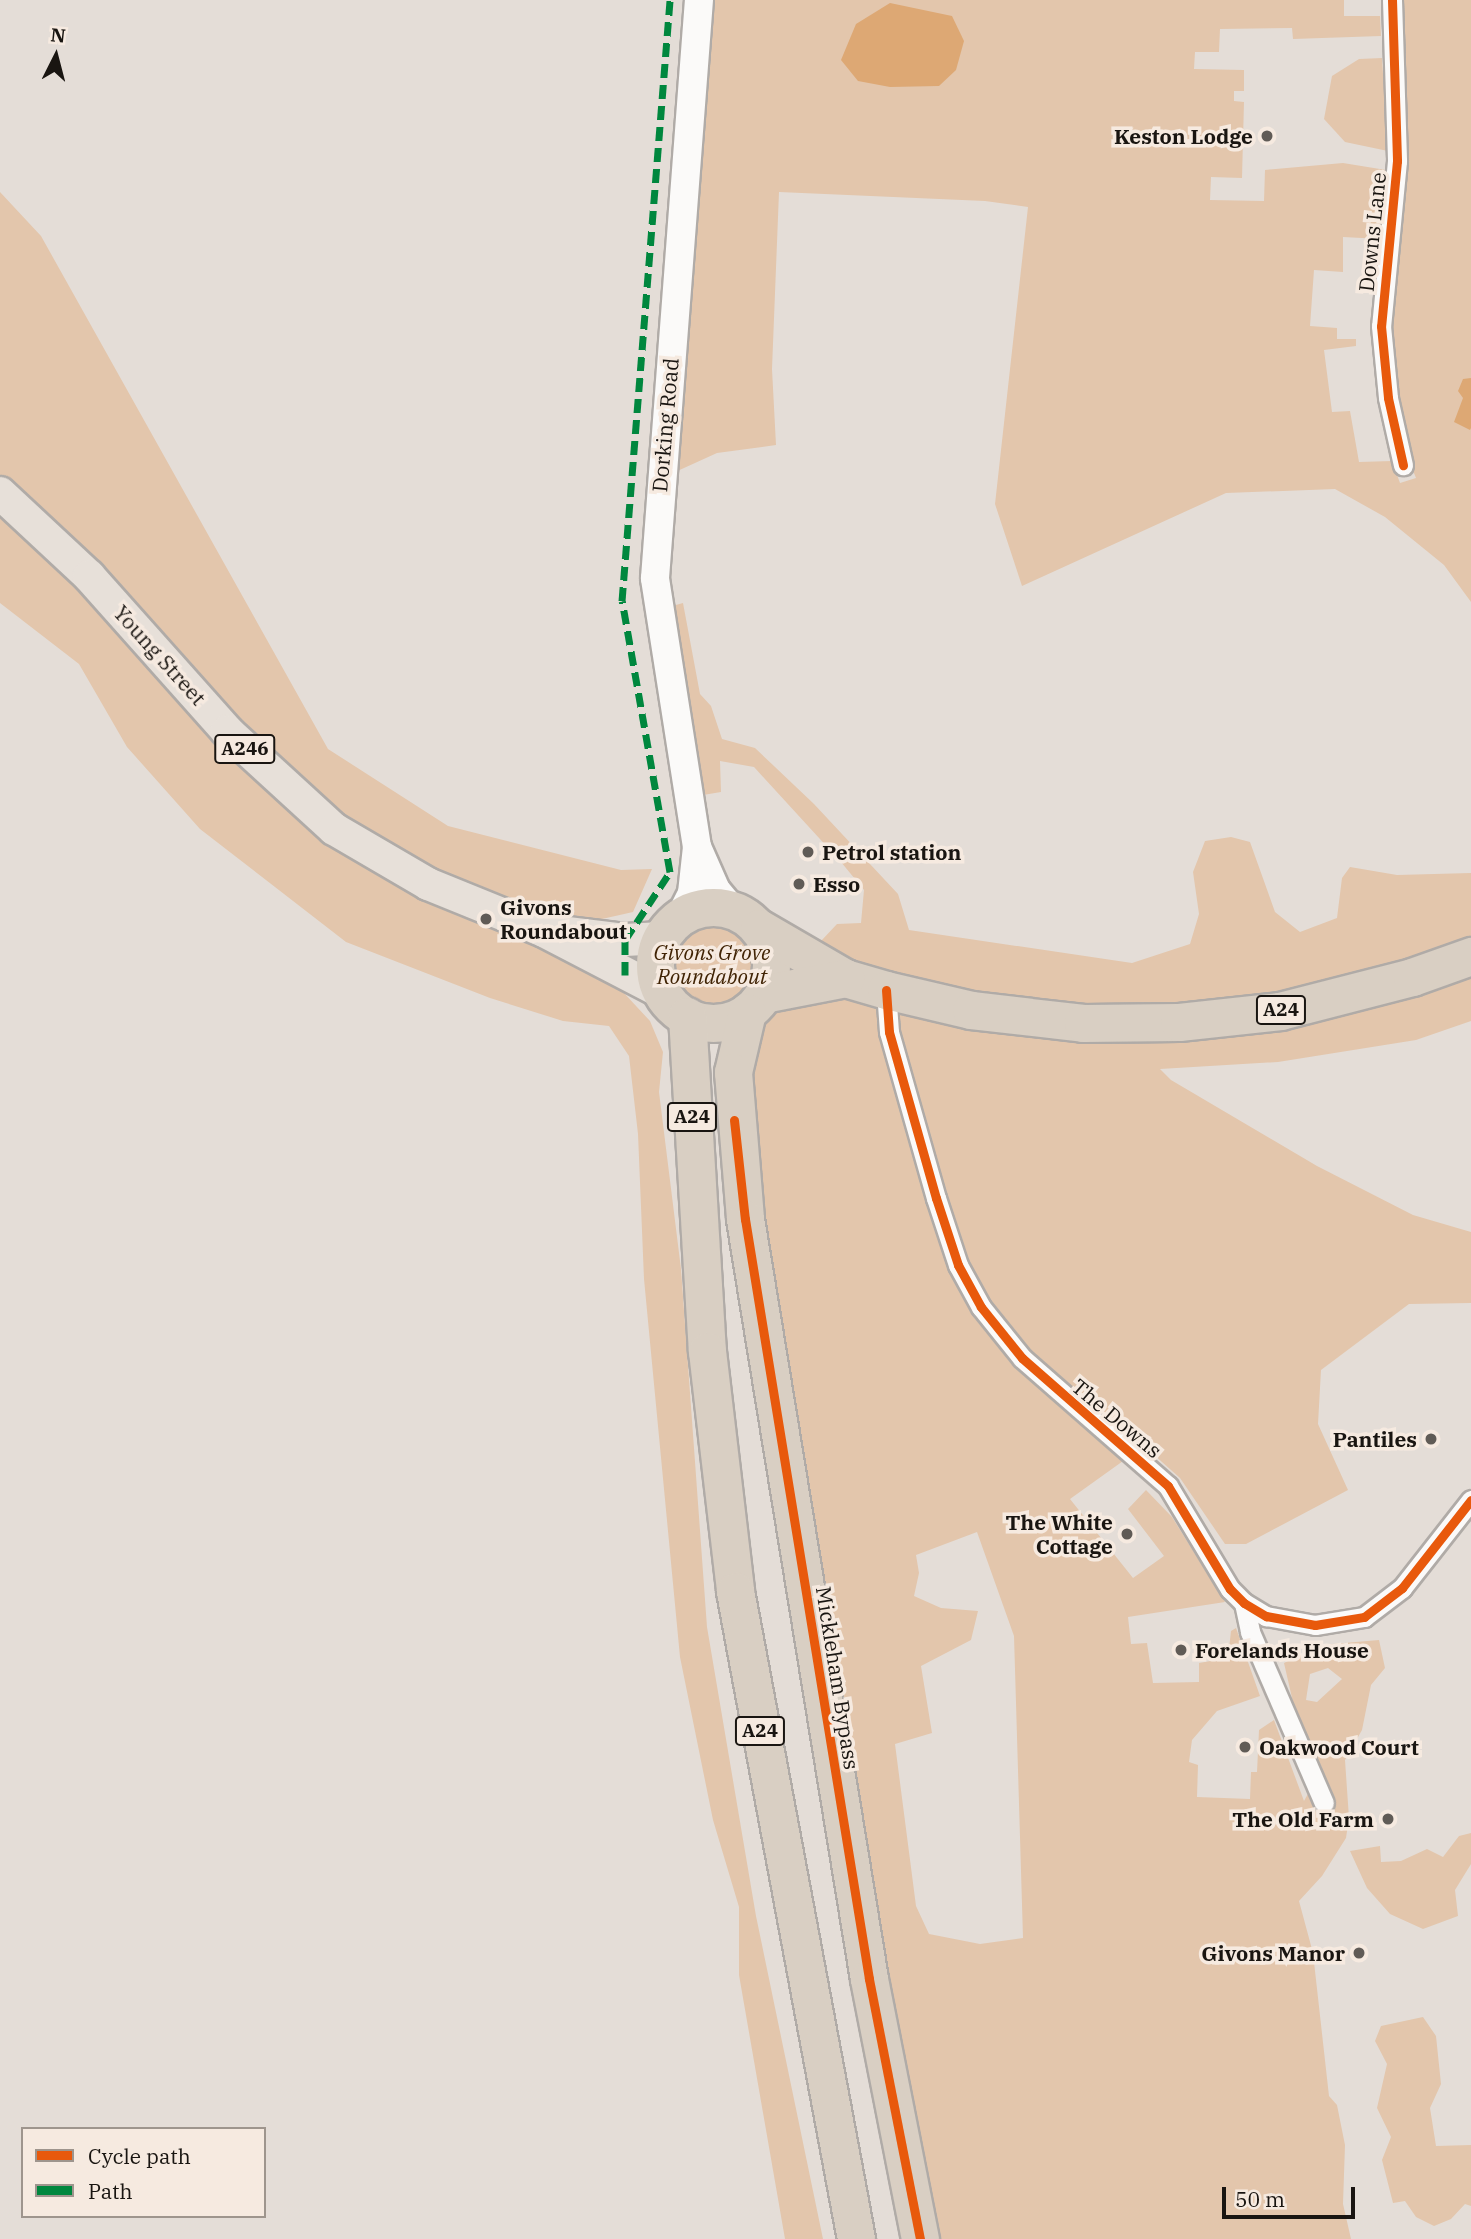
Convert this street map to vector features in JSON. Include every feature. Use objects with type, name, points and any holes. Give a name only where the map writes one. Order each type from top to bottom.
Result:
[{"type":"highway","points":[[715,907],[746,919],[771,956],[755,1003],[718,1023],[675,1005],[656,956],[671,927],[715,907]]},
{"type":"highway","name":"A24","points":[[746,919],[845,978],[886,990],[1031,1019],[1179,1022],[1293,1008],[1471,956]]},
{"type":"highway","name":"A24","points":[[755,1003],[845,978]]},
{"type":"highway","name":"Mickleham Bypass","points":[[755,1003],[733,1072],[745,1219],[869,1979],[920,2239]]},
{"type":"highway","name":"A24","points":[[675,1005],[707,1351],[735,1591],[856,2239]]},
{"type":"main road","name":"Dorking Road","points":[[699,0],[655,578],[697,847],[716,890],[746,919]]},
{"type":"main road","name":"Young Street","points":[[0,493],[89,576],[227,731],[334,829],[428,884],[544,931],[675,1005]]},
{"type":"main road","name":"Dorking Road","points":[[671,927],[692,893],[697,847]]},
{"type":"main road","name":"Young Street","points":[[544,931],[625,940],[671,927]]},
{"type":"street","name":"Downs Lane","points":[[1392,0],[1397,161],[1381,326],[1388,398],[1403,465]]},
{"type":"street","name":"The Downs","points":[[886,990],[889,1032],[936,1198],[958,1265],[981,1307],[1022,1359],[1168,1486],[1230,1589],[1244,1603],[1266,1616],[1315,1625],[1364,1616],[1402,1588],[1471,1500]]},
{"type":"street","name":"The Downs","points":[[1244,1603],[1250,1632],[1324,1803]]},
{"type":"green space","points":[[708,0],[1344,0],[1344,16],[1380,16],[1381,36],[1293,39],[1292,28],[1220,29],[1219,52],[1195,52],[1194,69],[1244,70],[1244,91],[1234,91],[1234,101],[1244,102],[1242,178],[1211,177],[1210,200],[1264,201],[1265,170],[1343,163],[1386,170],[1381,239],[1343,237],[1343,272],[1314,270],[1310,326],[1337,328],[1337,339],[1356,339],[1356,346],[1324,350],[1332,412],[1350,411],[1359,462],[1392,461],[1400,483],[1416,478],[1408,458],[1385,325],[1399,0],[1471,0],[1471,602],[1444,565],[1385,517],[1335,489],[1226,493],[1022,586],[995,504],[1028,207],[985,201],[779,192],[772,369],[776,445],[717,453],[673,473]]},
{"type":"green space","points":[[1382,58],[1388,151],[1345,142],[1324,119],[1332,76],[1359,59]]},
{"type":"green space","points":[[0,192],[41,236],[328,749],[448,826],[621,870],[652,869],[633,912],[593,921],[598,965],[650,1021],[663,1052],[659,1092],[681,1269],[707,1627],[756,1916],[823,2239],[785,2239],[739,1975],[739,1907],[713,1820],[680,1657],[644,1279],[638,1134],[629,1056],[609,1026],[563,1021],[490,998],[346,942],[200,829],[127,747],[79,664],[0,603]]},
{"type":"green space","points":[[683,603],[700,694],[711,706],[722,739],[755,748],[814,804],[898,894],[909,930],[1132,963],[1190,944],[1199,914],[1193,872],[1205,841],[1231,837],[1250,842],[1275,912],[1300,932],[1337,918],[1342,878],[1350,867],[1397,875],[1471,873],[1471,940],[1414,962],[1298,991],[1184,1007],[1047,1005],[944,995],[829,954],[821,941],[837,924],[861,923],[864,890],[841,862],[754,767],[720,761],[721,792],[697,796],[669,607]]},
{"type":"green space","name":"Givons Grove Roundabout","points":[[704,921],[720,921],[743,933],[752,947],[755,964],[752,981],[743,995],[720,1007],[704,1007],[688,1000],[676,988],[669,972],[669,956],[676,940],[688,928]]},
{"type":"green space","points":[[1471,968],[1471,1021],[1416,1040],[1278,1062],[1160,1069],[1171,1080],[1317,1166],[1413,1215],[1471,1232],[1471,1303],[1409,1304],[1321,1370],[1318,1424],[1348,1490],[1246,1544],[1225,1544],[1180,1478],[1144,1446],[1070,1499],[1133,1578],[1164,1556],[1128,1509],[1146,1490],[1172,1517],[1225,1602],[1128,1617],[1131,1644],[1147,1643],[1153,1683],[1199,1682],[1199,1663],[1228,1658],[1231,1631],[1236,1628],[1260,1696],[1217,1711],[1192,1740],[1189,1762],[1198,1765],[1197,1797],[1250,1799],[1251,1772],[1257,1772],[1259,1730],[1274,1720],[1304,1801],[1322,1768],[1295,1711],[1284,1663],[1321,1645],[1379,1640],[1385,1668],[1371,1685],[1362,1730],[1345,1760],[1349,1818],[1346,1838],[1322,1876],[1299,1901],[1313,1953],[1329,2096],[1337,2105],[1345,2145],[1343,2204],[1351,2239],[937,2239],[856,1818],[776,1351],[745,1079],[758,1032],[771,1014],[801,997],[835,992],[1047,1029]],"holes":[[[977,1532],[1014,1636],[1023,1938],[980,1944],[929,1934],[916,1906],[895,1744],[932,1733],[921,1666],[971,1640],[978,1611],[941,1608],[914,1596],[919,1573],[916,1555]],[[1328,1668],[1342,1679],[1317,1702],[1306,1700],[1310,1674]]]},
{"type":"green space","points":[[1471,1833],[1471,1864],[1455,1890],[1458,1916],[1423,1929],[1390,1914],[1367,1888],[1350,1851],[1380,1846],[1381,1862],[1401,1861],[1427,1849],[1443,1857],[1459,1836]]},
{"type":"green space","points":[[1423,2017],[1436,2036],[1441,2084],[1430,2108],[1436,2146],[1471,2145],[1471,2206],[1465,2204],[1451,2219],[1434,2226],[1416,2217],[1405,2201],[1393,2203],[1382,2160],[1391,2137],[1377,2108],[1387,2064],[1375,2041],[1381,2026]]},
{"type":"shaded area","points":[[890,3],[952,16],[964,41],[956,70],[939,86],[890,87],[858,81],[841,60],[856,24]]},
{"type":"shaded area","points":[[1471,378],[1470,430],[1454,422],[1463,398],[1458,391],[1463,379]]},
{"type":"marked path","points":[[625,975],[625,940],[670,872],[622,601],[670,0]]},
{"type":"cycle path","points":[[1392,0],[1397,161],[1381,326],[1388,398],[1403,465]]},
{"type":"cycle path","points":[[886,990],[889,1032],[936,1198],[958,1265],[981,1307],[1022,1358],[1168,1486],[1230,1589],[1244,1603],[1266,1616],[1315,1625],[1364,1617],[1402,1588],[1471,1500]]},
{"type":"cycle path","points":[[734,1120],[745,1219],[869,1979],[920,2239]]},
{"type":"place","name":"Keston Lodge","points":[[1267,136]]},
{"type":"place","name":"Petrol station","points":[[808,852]]},
{"type":"place","name":"Esso","points":[[799,884]]},
{"type":"place","name":"Givons Roundabout","points":[[486,919]]},
{"type":"place","name":"Pantiles","points":[[1431,1439]]},
{"type":"place","name":"The White Cottage","points":[[1127,1534]]},
{"type":"place","name":"Forelands House","points":[[1181,1650]]},
{"type":"place","name":"Oakwood Court","points":[[1245,1747]]},
{"type":"place","name":"The Old Farm","points":[[1388,1819]]},
{"type":"place","name":"Givons Manor","points":[[1359,1953]]}]
